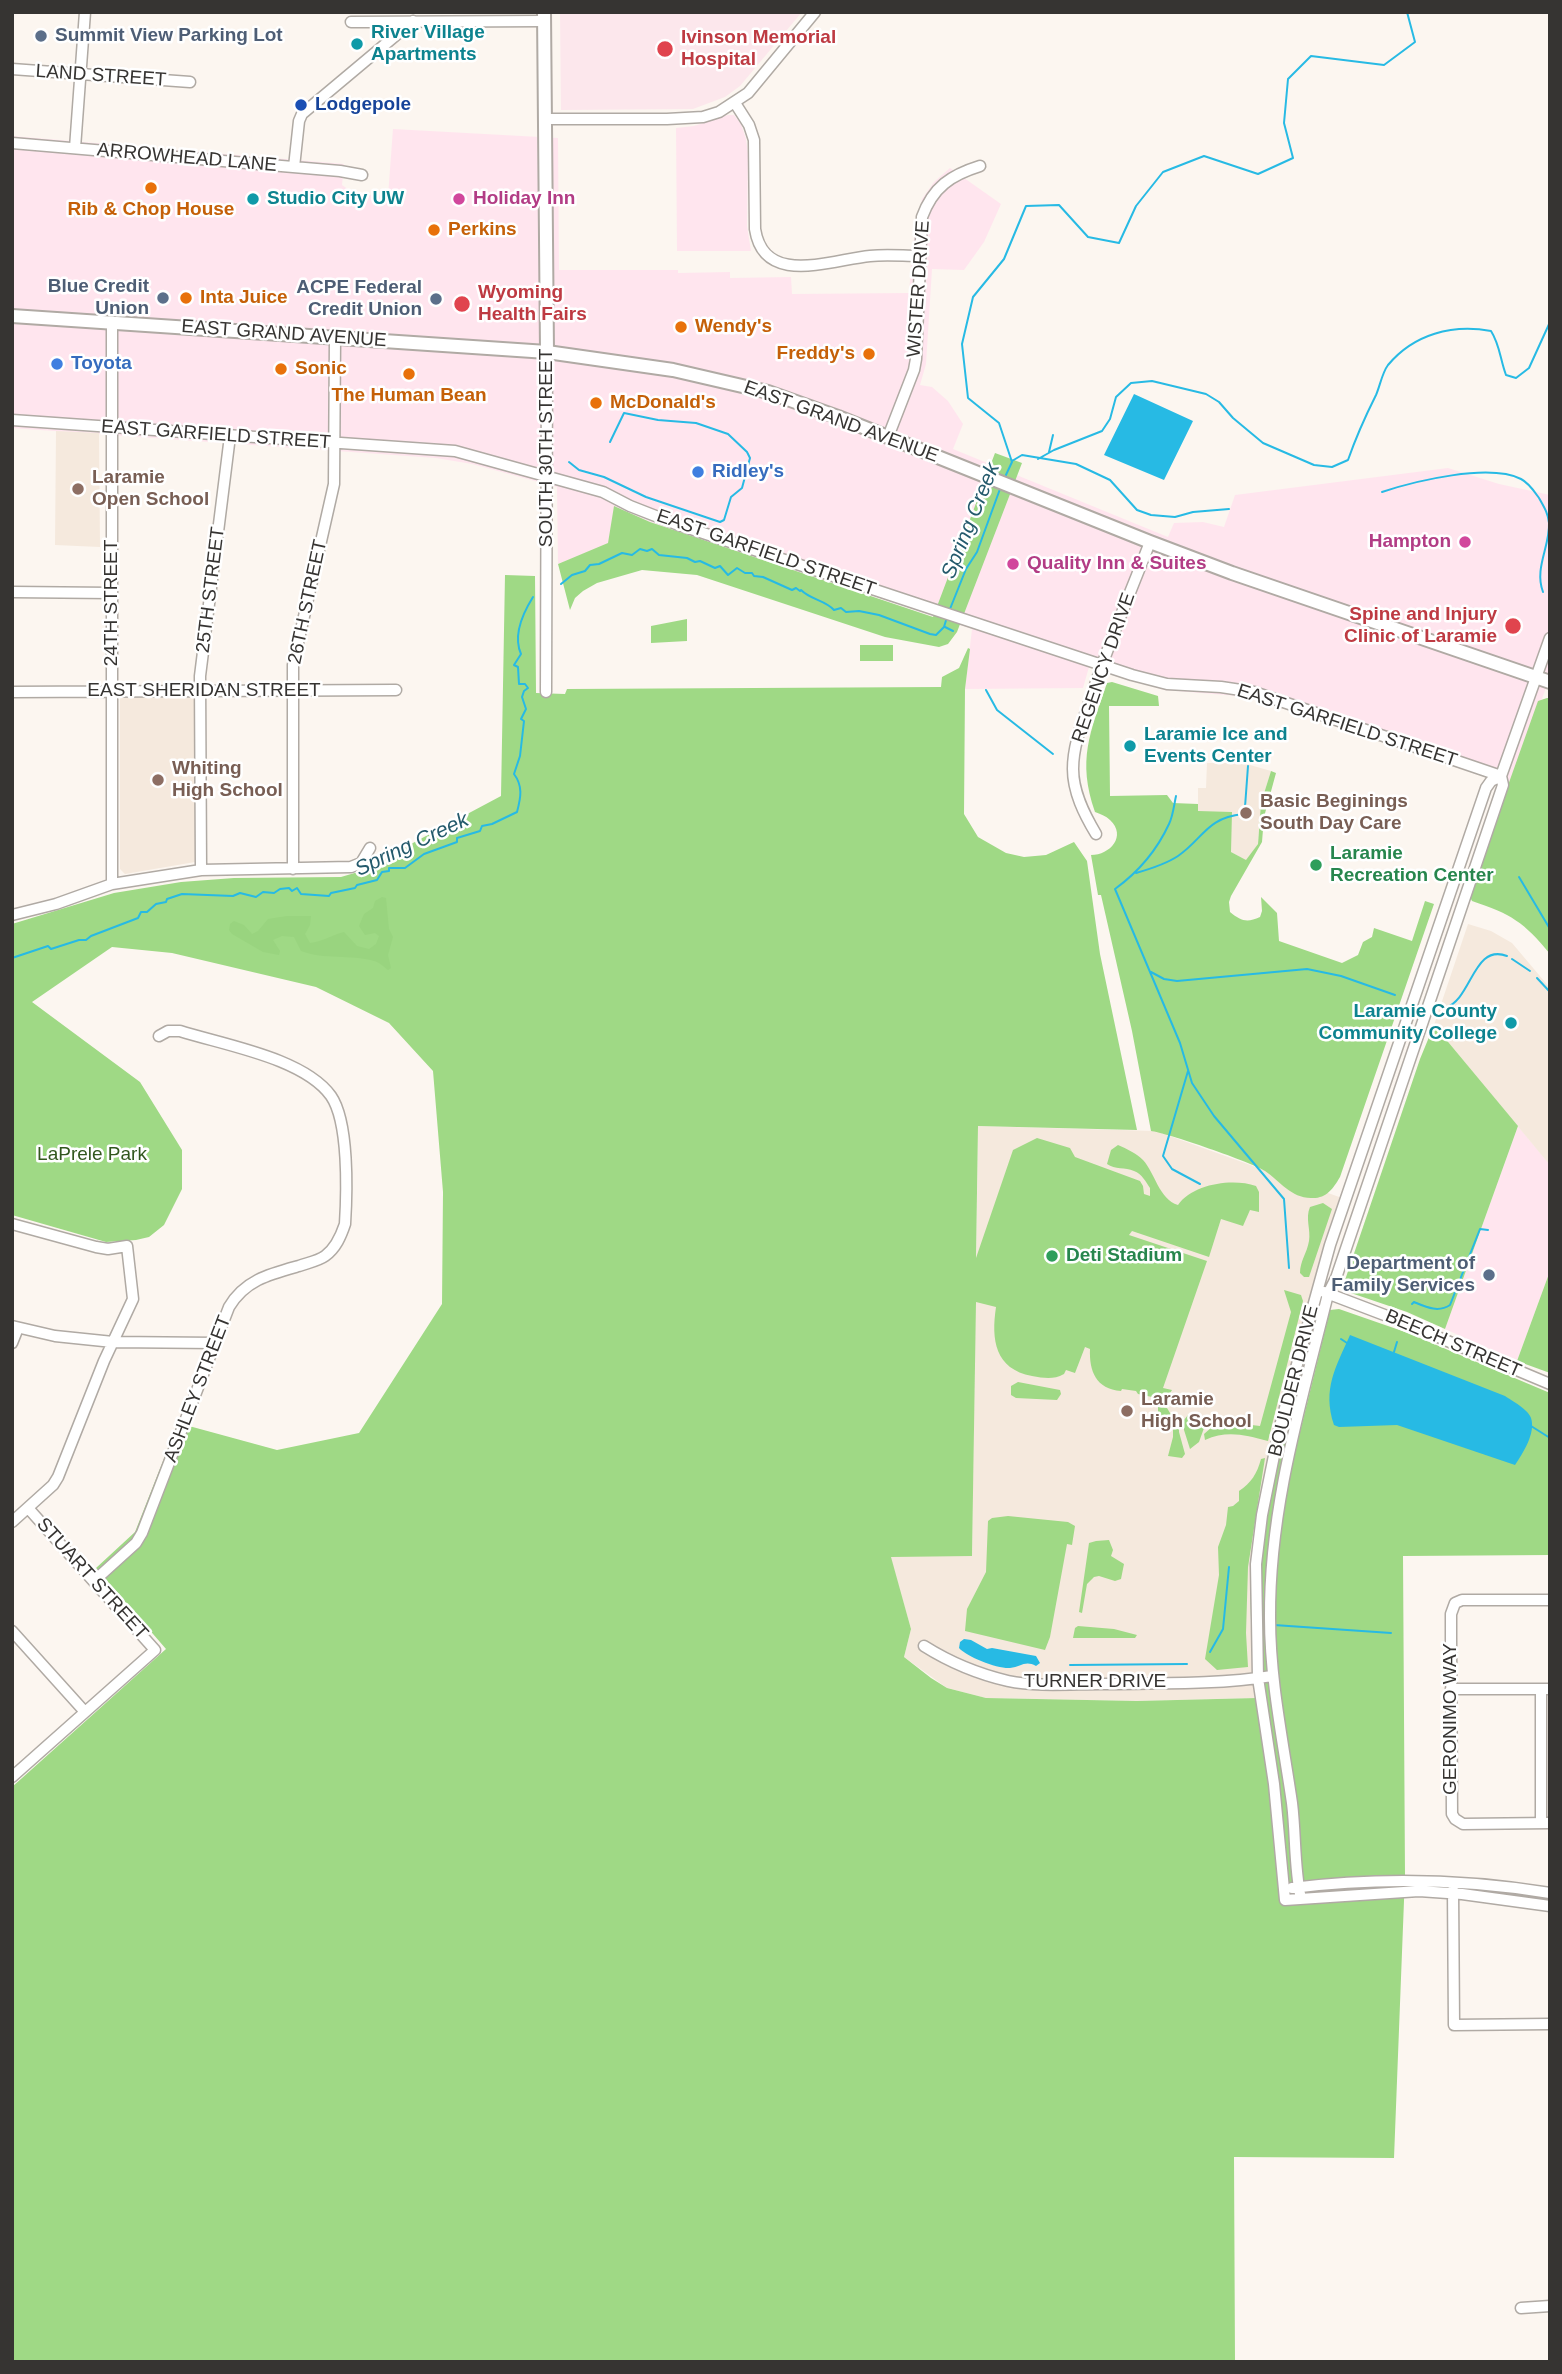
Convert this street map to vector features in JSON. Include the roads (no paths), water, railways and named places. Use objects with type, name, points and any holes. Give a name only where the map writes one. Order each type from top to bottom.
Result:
[{"type":"main road","name":"SOUTH 30TH STREET","points":[[544,17],[547,352]]},
{"type":"main road","name":"EAST GRAND AVENUE","points":[[12,316],[547,352],[659,368],[734,383],[806,405],[1257,582],[1550,682]]},
{"type":"street","points":[[75,148],[85,12]]},
{"type":"street","points":[[545,119],[690,118],[712,115],[735,103],[762,77],[815,12]]},
{"type":"street","points":[[351,22],[544,17]]},
{"type":"street","points":[[295,167],[302,114],[413,21]]},
{"type":"street","name":"LAND STREET","points":[[12,69],[190,82]]},
{"type":"street","points":[[735,103],[749,125],[754,140],[755,229],[765,256],[782,264],[794,265],[833,263],[868,256],[920,256]]},
{"type":"street","name":"ARROWHEAD LANE","points":[[12,143],[362,175]]},
{"type":"street","name":"WISTER DRIVE","points":[[888,437],[916,359],[922,216],[935,190],[954,175],[980,166]]},
{"type":"street","name":"24TH STREET","points":[[112,323],[112,884]]},
{"type":"street","name":"26TH STREET","points":[[293,869],[293,665],[334,484],[335,338]]},
{"type":"street","name":"SOUTH 30TH STREET","points":[[546,692],[547,352]]},
{"type":"street","name":"EAST GARFIELD STREET","points":[[12,420],[455,451],[603,492],[676,524],[1132,675],[1167,684],[1254,692],[1501,776]]},
{"type":"street","name":"25TH STREET","points":[[201,870],[200,676],[230,436]]},
{"type":"street","name":"REGENCY DRIVE","points":[[1096,834],[1084,814],[1073,772],[1075,746],[1102,664],[1150,542]]},
{"type":"street","points":[[12,592],[112,593]]},
{"type":"street","name":"BOULDER DRIVE","points":[[1301,1899],[1293,1808],[1272,1676],[1270,1618],[1275,1533],[1288,1459],[1328,1294],[1336,1278],[1503,785],[1501,776],[1550,638]]},
{"type":"street","name":"EAST SHERIDAN STREET","points":[[12,692],[396,690]]},
{"type":"street","name":"BOULDER DRIVE","points":[[1284,1891],[1274,1784],[1258,1678],[1256,1564],[1262,1515],[1280,1426],[1330,1245],[1486,788],[1491,781],[1501,776]]},
{"type":"street","points":[[12,915],[56,904],[112,884],[201,870],[351,867],[361,863],[370,848]]},
{"type":"street","name":"ASHLEY STREET","points":[[94,1581],[136,1543],[142,1533],[235,1296],[248,1284],[264,1276],[324,1257],[340,1238],[345,1224],[343,1127],[331,1097],[316,1081],[301,1069],[180,1031],[168,1031],[159,1036]]},
{"type":"street","points":[[12,1224],[96,1247],[127,1246],[133,1299],[58,1477],[53,1485],[12,1522]]},
{"type":"street","name":"BEECH STREET","points":[[1317,1290],[1395,1318],[1550,1384]]},
{"type":"street","points":[[12,1343],[15,1327],[55,1336],[113,1342],[216,1343]]},
{"type":"street","name":"STUART STREET","points":[[28,1508],[155,1650],[85,1712]]},
{"type":"street","name":"GERONIMO WAY","points":[[1545,1823],[1469,1824],[1460,1823],[1452,1814],[1451,1614],[1455,1603],[1469,1600],[1550,1600]]},
{"type":"street","points":[[12,1631],[85,1712],[12,1776]]},
{"type":"street","name":"TURNER DRIVE","points":[[924,1646],[966,1669],[1012,1682],[1168,1683],[1272,1676]]},
{"type":"street","points":[[1451,1689],[1545,1689],[1545,1823]]},
{"type":"street","points":[[1550,1893],[1453,1882],[1408,1880],[1298,1887],[1284,1891],[1285,1900],[1419,1891],[1550,1906]]},
{"type":"street","points":[[1453,1882],[1454,2025],[1550,2024]]},
{"type":"street","points":[[1521,2308],[1550,2306]]},
{"type":"water","points":[[1134,394],[1193,421],[1164,480],[1104,455]]},
{"type":"water","points":[[1350,1335],[1505,1396],[1523,1408],[1531,1418],[1532,1430],[1515,1465],[1397,1425],[1334,1425],[1329,1400],[1330,1389]]},
{"type":"water","points":[[964,1639],[987,1649],[1036,1656],[1040,1663],[1036,1666],[1026,1664],[1010,1668],[991,1664],[959,1648]]},
{"type":"waterway","name":"Spring Creek","points":[[1005,477],[1012,462],[999,423],[968,398],[962,344],[973,297],[1004,259],[1026,206],[1059,205],[1088,237],[1119,243],[1136,206],[1163,172],[1204,156],[1258,174],[1293,158],[1284,123],[1288,79],[1311,56],[1384,65],[1415,42],[1407,12]]},
{"type":"waterway","points":[[1038,459],[1102,431],[1110,419],[1116,397],[1131,383],[1152,381],[1206,394],[1219,402],[1233,418],[1263,443],[1314,465],[1332,467],[1348,460],[1386,368],[1398,354],[1410,346],[1422,339],[1448,331],[1491,331],[1506,375],[1516,378],[1529,368],[1550,322]]},
{"type":"waterway","points":[[569,462],[579,470],[604,477],[646,497],[720,522],[724,520],[731,497],[742,488],[750,458],[728,434],[696,423],[658,420],[624,413],[610,442]]},
{"type":"waterway","points":[[1049,452],[1053,435]]},
{"type":"waterway","points":[[1012,461],[1022,455],[1076,464],[1110,480],[1137,510],[1151,515],[1175,517],[1193,512],[1229,509]]},
{"type":"waterway","points":[[1382,492],[1413,483],[1472,473],[1507,475],[1521,479],[1539,498],[1548,519],[1549,532],[1540,574],[1543,592]]},
{"type":"waterway","name":"Spring Creek","points":[[950,609],[966,569],[977,552],[1000,489]]},
{"type":"waterway","name":"Spring Creek","points":[[561,584],[572,575],[585,571],[590,565],[599,564],[622,553],[632,555],[640,549],[652,549],[659,555],[700,561],[715,568],[720,566],[728,575],[737,568],[792,590],[801,590],[834,610],[841,608],[846,612],[859,611],[879,615],[930,634],[936,635],[944,627],[947,617]]},
{"type":"waterway","name":"Spring Creek","points":[[12,958],[48,946],[51,949],[86,940],[138,918],[141,912],[147,912],[156,904],[182,894],[233,896],[240,893],[256,897],[263,892],[274,893],[289,888],[292,891],[297,888],[301,894],[329,896],[331,893],[377,880],[382,872],[389,871],[389,868],[405,868],[424,854],[457,842],[457,838],[480,831],[482,826],[517,812],[520,792],[514,774],[520,756],[524,721],[521,719],[526,709],[522,697],[528,688],[525,684],[519,684],[518,667],[514,665],[521,654],[518,640],[520,625],[533,597]]},
{"type":"waterway","points":[[945,627],[953,631]]},
{"type":"waterway","points":[[986,690],[997,710],[1053,754]]},
{"type":"waterway","points":[[1136,873],[1178,856],[1213,824],[1243,814],[1248,766]]},
{"type":"waterway","points":[[1176,796],[1170,821],[1159,843],[1139,868],[1115,889],[1180,1043],[1192,1083],[1214,1116],[1284,1199],[1289,1268]]},
{"type":"waterway","points":[[1519,877],[1550,929]]},
{"type":"waterway","points":[[1445,1008],[1461,995],[1487,958],[1496,954],[1507,956]]},
{"type":"waterway","points":[[1512,959],[1530,971]]},
{"type":"waterway","points":[[1151,972],[1164,979],[1177,981],[1307,969],[1341,976],[1395,995]]},
{"type":"waterway","points":[[1537,978],[1550,992]]},
{"type":"waterway","points":[[1188,1071],[1163,1156],[1172,1169],[1200,1184]]},
{"type":"waterway","points":[[1412,1304],[1414,1302],[1436,1309],[1450,1305],[1480,1229],[1488,1230]]},
{"type":"waterway","points":[[1341,1339],[1347,1343]]},
{"type":"waterway","points":[[1394,1352],[1397,1342]]},
{"type":"waterway","points":[[1531,1426],[1550,1438]]},
{"type":"waterway","points":[[1210,1652],[1223,1629],[1229,1567]]},
{"type":"waterway","points":[[1274,1625],[1391,1633]]},
{"type":"waterway","points":[[1070,1665],[1187,1664]]},
{"type":"place","name":"Summit View Parking Lot","points":[[41,36]]},
{"type":"place","name":"River Village Apartments","points":[[357,44]]},
{"type":"place","name":"Ivinson Memorial Hospital","points":[[665,49]]},
{"type":"place","name":"Lodgepole","points":[[301,105]]},
{"type":"place","name":"Rib & Chop House","points":[[151,188]]},
{"type":"place","name":"Studio City UW","points":[[253,199]]},
{"type":"place","name":"Holiday Inn","points":[[459,199]]},
{"type":"place","name":"Perkins","points":[[434,230]]},
{"type":"place","name":"Blue Credit Union","points":[[163,298]]},
{"type":"place","name":"Inta Juice","points":[[186,298]]},
{"type":"place","name":"ACPE Federal Credit Union","points":[[436,299]]},
{"type":"place","name":"Wyoming Health Fairs","points":[[462,304]]},
{"type":"place","name":"Wendy's","points":[[681,327]]},
{"type":"place","name":"Freddy's","points":[[869,354]]},
{"type":"place","name":"Toyota","points":[[57,364]]},
{"type":"place","name":"Sonic","points":[[281,369]]},
{"type":"place","name":"The Human Bean","points":[[409,374]]},
{"type":"place","name":"McDonald's","points":[[596,403]]},
{"type":"place","name":"Ridley's","points":[[698,472]]},
{"type":"place","name":"Laramie Open School","points":[[78,489]]},
{"type":"place","name":"Hampton","points":[[1465,542]]},
{"type":"place","name":"Quality Inn & Suites","points":[[1013,564]]},
{"type":"place","name":"Spine and Injury Clinic of Laramie","points":[[1513,626]]},
{"type":"place","name":"Laramie Ice and Events Center","points":[[1130,746]]},
{"type":"place","name":"Whiting High School","points":[[158,780]]},
{"type":"place","name":"Basic Beginings South Day Care","points":[[1246,813]]},
{"type":"place","name":"Laramie Recreation Center","points":[[1316,865]]},
{"type":"place","name":"Laramie County Community College","points":[[1511,1023]]},
{"type":"place","name":"Deti Stadium","points":[[1052,1256]]},
{"type":"place","name":"Department of Family Services","points":[[1489,1275]]},
{"type":"place","name":"Laramie High School","points":[[1127,1411]]},
{"type":"park label","name":"LaPrele Park","points":[[92,1155]]}]
